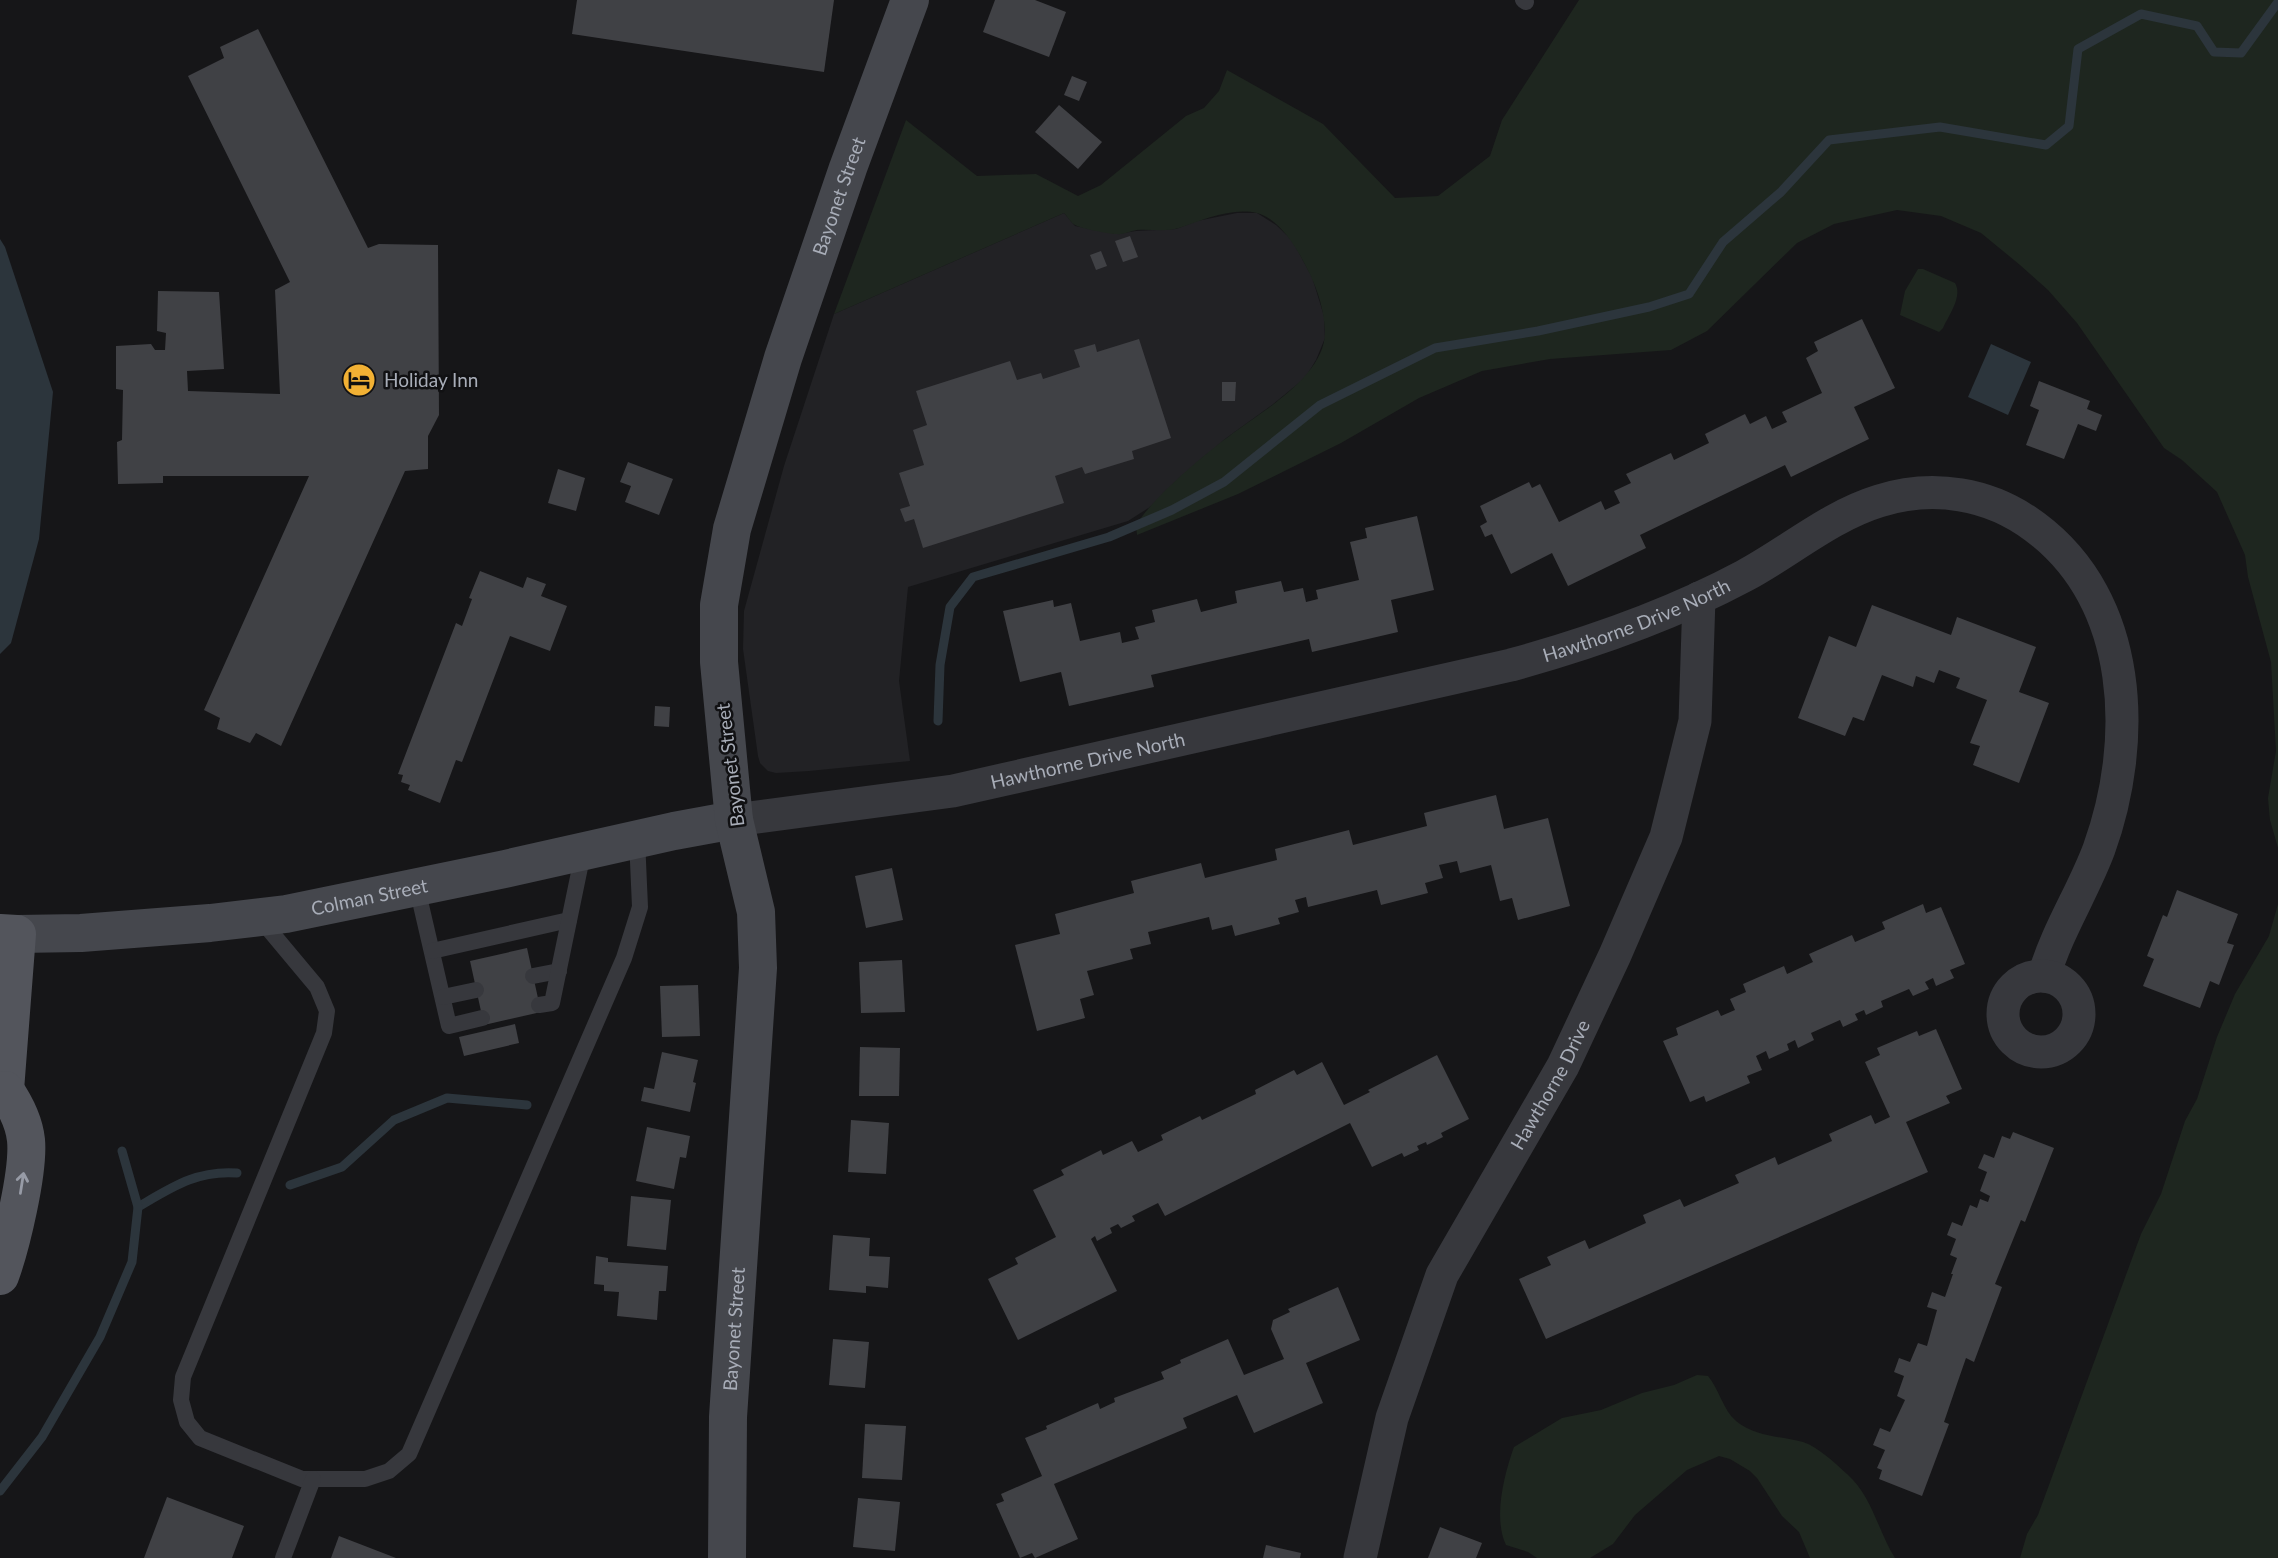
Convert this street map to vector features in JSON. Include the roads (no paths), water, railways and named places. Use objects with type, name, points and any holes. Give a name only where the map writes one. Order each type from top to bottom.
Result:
[{"type":"main road","points":[[0,1276],[9,1250],[26,1149],[23,1123],[3,1093],[9,933]]},
{"type":"street","name":"Bayonet Street","points":[[727,1558],[728,1417],[758,968],[756,912],[734,820],[719,662],[719,606],[732,529],[790,338],[848,168],[910,0]]},
{"type":"street","name":"Hawthorne Drive North","points":[[734,820],[953,791],[1460,677],[1581,644],[1699,598],[1763,566],[1853,511],[1880,500],[1914,493],[1959,494],[1995,503],[2027,521],[2071,559],[2100,604],[2112,639],[2120,697],[2119,748],[2113,798],[2103,837],[2087,878],[2052,950],[2045,976]]},
{"type":"street","name":"Hawthorne Drive","points":[[1360,1558],[1392,1418],[1442,1275],[1563,1066],[1666,836],[1695,721],[1699,598]]},
{"type":"street","name":"Colman Street","points":[[9,933],[81,933],[259,917],[417,888],[734,820]]},
{"type":"lane","points":[[259,917],[317,987],[327,1011],[324,1033],[183,1377],[181,1400],[187,1422],[200,1438],[302,1479],[365,1479],[389,1471],[409,1454],[624,958],[640,907],[637,839]]},
{"type":"lane","points":[[540,1005],[552,1003],[584,851]]},
{"type":"lane","points":[[417,888],[449,1026],[482,1018]]},
{"type":"lane","points":[[432,951],[569,920]]},
{"type":"lane","points":[[533,976],[559,971]]},
{"type":"lane","points":[[443,998],[476,990]]},
{"type":"lane","points":[[283,1558],[313,1479]]},
{"type":"waterway","points":[[938,721],[940,665],[950,607],[973,577],[1109,537],[1172,510],[1224,482],[1320,405],[1435,348],[1538,331],[1649,307],[1689,294],[1723,242],[1781,192],[1829,140],[1940,127],[2046,145],[2069,126],[2078,49],[2141,14],[2197,26],[2214,52],[2241,53],[2278,2]]},
{"type":"waterway","points":[[290,1185],[342,1167],[394,1120],[447,1098],[527,1105]]},
{"type":"waterway","points":[[0,1491],[42,1437],[100,1337],[132,1262],[138,1207],[122,1151]]},
{"type":"waterway","points":[[138,1207],[185,1181],[209,1174],[237,1173]]},
{"type":"place","name":"Holiday Inn","points":[[359,380]]}]
